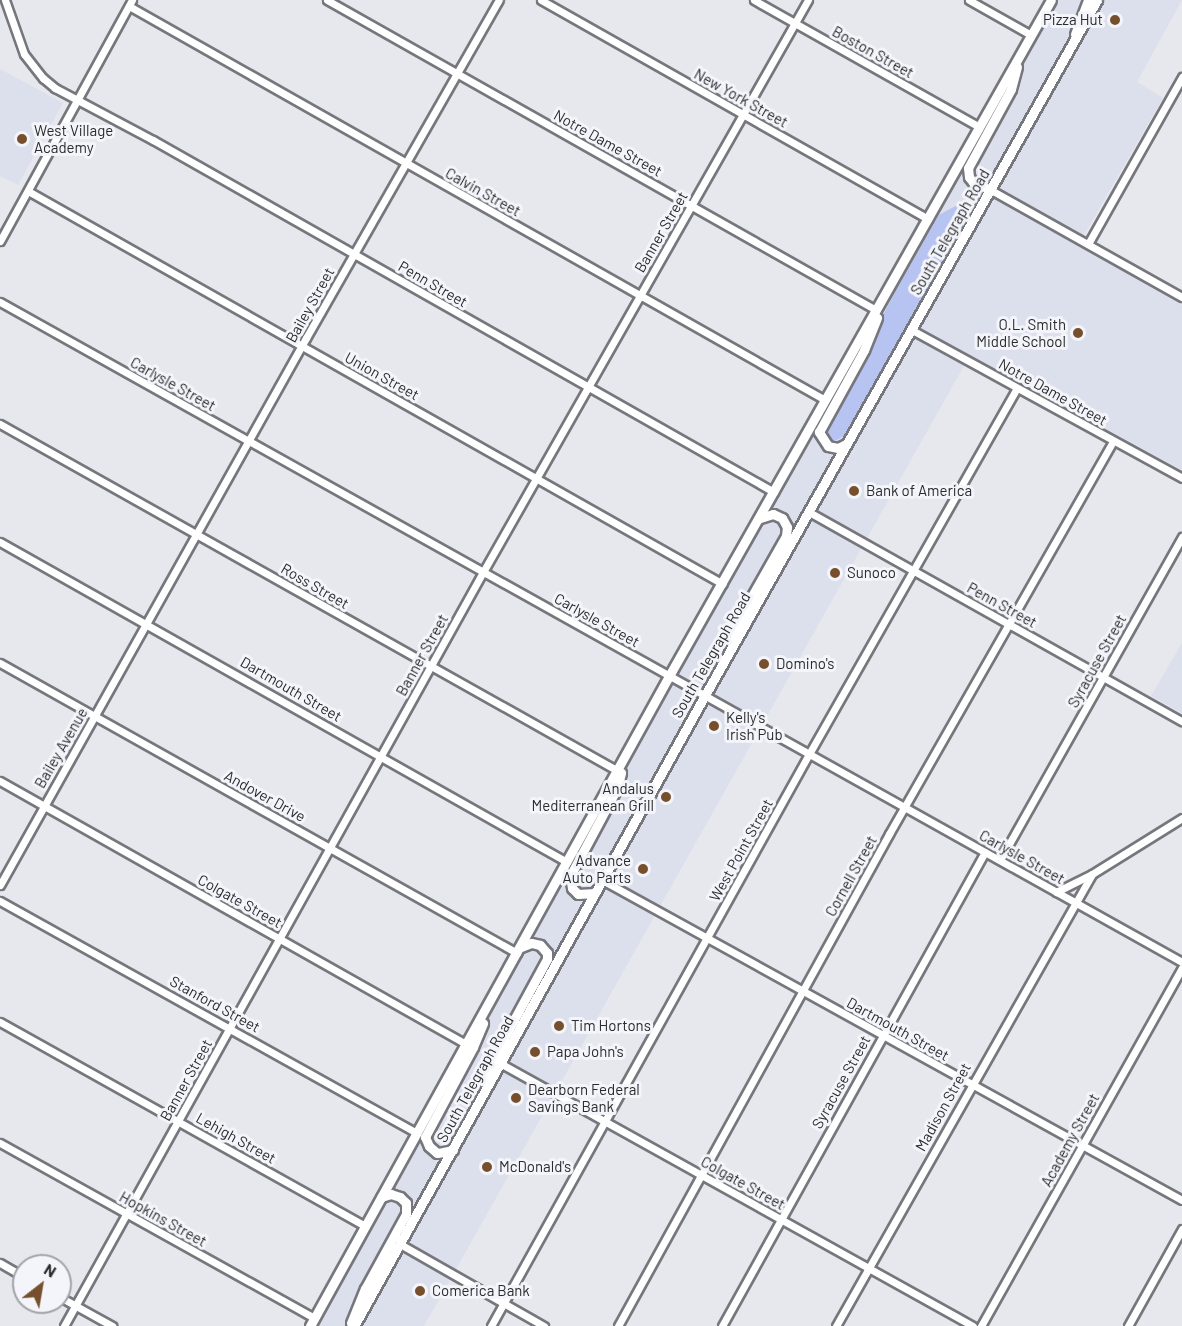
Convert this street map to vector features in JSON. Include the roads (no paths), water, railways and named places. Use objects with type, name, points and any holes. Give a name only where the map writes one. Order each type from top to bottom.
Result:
[{"type":"main road","name":"South Telegraph Road","points":[[312,1322],[669,676],[1051,0]]},
{"type":"main road","points":[[1073,45],[1078,21],[1088,0]]},
{"type":"main road","name":"South Telegraph Road","points":[[352,1326],[453,1150],[808,512],[1097,0]]},
{"type":"main road","points":[[991,190],[974,182],[969,177],[968,168],[1011,89],[1021,54]]},
{"type":"main road","points":[[848,442],[833,449],[824,442],[819,432],[864,350],[884,296]]},
{"type":"main road","points":[[730,652],[735,629],[744,610],[786,536],[786,522],[778,515],[767,514],[760,518]]},
{"type":"main road","points":[[595,893],[578,894],[572,888],[570,876],[617,788],[624,760]]},
{"type":"main road","points":[[483,1094],[503,1040],[546,959],[547,953],[540,945],[531,943],[519,950]]},
{"type":"main road","points":[[453,1150],[437,1153],[429,1146],[425,1137],[473,1047],[488,1006]]},
{"type":"main road","points":[[352,1326],[365,1289],[406,1214],[406,1203],[400,1197],[391,1194],[381,1197]]},
{"type":"street","name":"Penn Street","points":[[5,0],[19,43],[33,67],[55,88],[774,492]]},
{"type":"street","name":"Notre Dame Street","points":[[327,0],[876,310]]},
{"type":"street","name":"Bailey Street","points":[[146,624],[353,254],[499,0]]},
{"type":"street","name":"New York Street","points":[[541,0],[928,219]]},
{"type":"street","name":"Boston Street","points":[[754,0],[980,127]]},
{"type":"street","name":"Banner Street","points":[[64,1326],[483,572],[808,0]]},
{"type":"street","points":[[969,0],[1031,35]]},
{"type":"street","points":[[0,241],[131,3]]},
{"type":"street","name":"Calvin Street","points":[[131,3],[405,163],[825,400]]},
{"type":"street","points":[[1088,244],[1182,77]]},
{"type":"street","points":[[991,190],[1182,297]]},
{"type":"street","name":"Union Street","points":[[28,191],[723,584]]},
{"type":"street","name":"Carlysle Street","points":[[0,302],[1182,962]]},
{"type":"street","name":"Notre Dame Street","points":[[912,330],[1182,478]]},
{"type":"street","name":"West Point Street","points":[[491,1326],[809,754],[1017,388]]},
{"type":"street","name":"Ross Street","points":[[0,424],[618,771]]},
{"type":"street","name":"Cornell Street","points":[[618,1326],[905,807],[1113,441]]},
{"type":"street","name":"Penn Street","points":[[808,512],[1182,721]]},
{"type":"street","name":"Syracuse Street","points":[[1000,860],[1182,537]]},
{"type":"street","name":"Dartmouth Street","points":[[0,543],[567,862]]},
{"type":"street","name":"Bailey Avenue","points":[[0,885],[146,624]]},
{"type":"street","name":"Andover Drive","points":[[0,663],[519,950]]},
{"type":"street","name":"Colgate Street","points":[[0,781],[466,1044]]},
{"type":"street","points":[[1056,892],[1092,874],[1182,818]]},
{"type":"street","name":"Syracuse Street","points":[[722,1326],[985,852]]},
{"type":"street","name":"Madison Street","points":[[836,1326],[1092,874]]},
{"type":"street","name":"Dartmouth Street","points":[[602,880],[1182,1200]]},
{"type":"street","name":"Stanford Street","points":[[0,901],[416,1133]]},
{"type":"street","name":"Academy Street","points":[[981,1326],[1182,968]]},
{"type":"street","name":"Lehigh Street","points":[[0,1022],[364,1226]]},
{"type":"street","name":"Colgate Street","points":[[500,1063],[973,1326]]},
{"type":"street","name":"Hopkins Street","points":[[0,1143],[312,1322]]},
{"type":"street","points":[[1128,1326],[1182,1229]]},
{"type":"street","points":[[400,1244],[544,1326]]},
{"type":"street","points":[[72,1304],[112,1326]]},
{"type":"place","name":"Pizza Hut","points":[[1115,20]]},
{"type":"place","name":"West Village Academy","points":[[22,139]]},
{"type":"place","name":"O.L. Smith Middle School","points":[[1078,333]]},
{"type":"place","name":"Bank of America","points":[[854,491]]},
{"type":"place","name":"Sunoco","points":[[835,573]]},
{"type":"place","name":"Domino's","points":[[764,664]]},
{"type":"place","name":"Kelly's Irish Pub","points":[[714,726]]},
{"type":"place","name":"Andalus Mediterranean Grill","points":[[666,797]]},
{"type":"place","name":"Advance Auto Parts","points":[[643,869]]},
{"type":"place","name":"Tim Hortons","points":[[559,1026]]},
{"type":"place","name":"Papa John's","points":[[535,1052]]},
{"type":"place","name":"Dearborn Federal Savings Bank","points":[[516,1098]]},
{"type":"place","name":"McDonald's","points":[[487,1167]]},
{"type":"place","name":"Comerica Bank","points":[[420,1291]]}]
